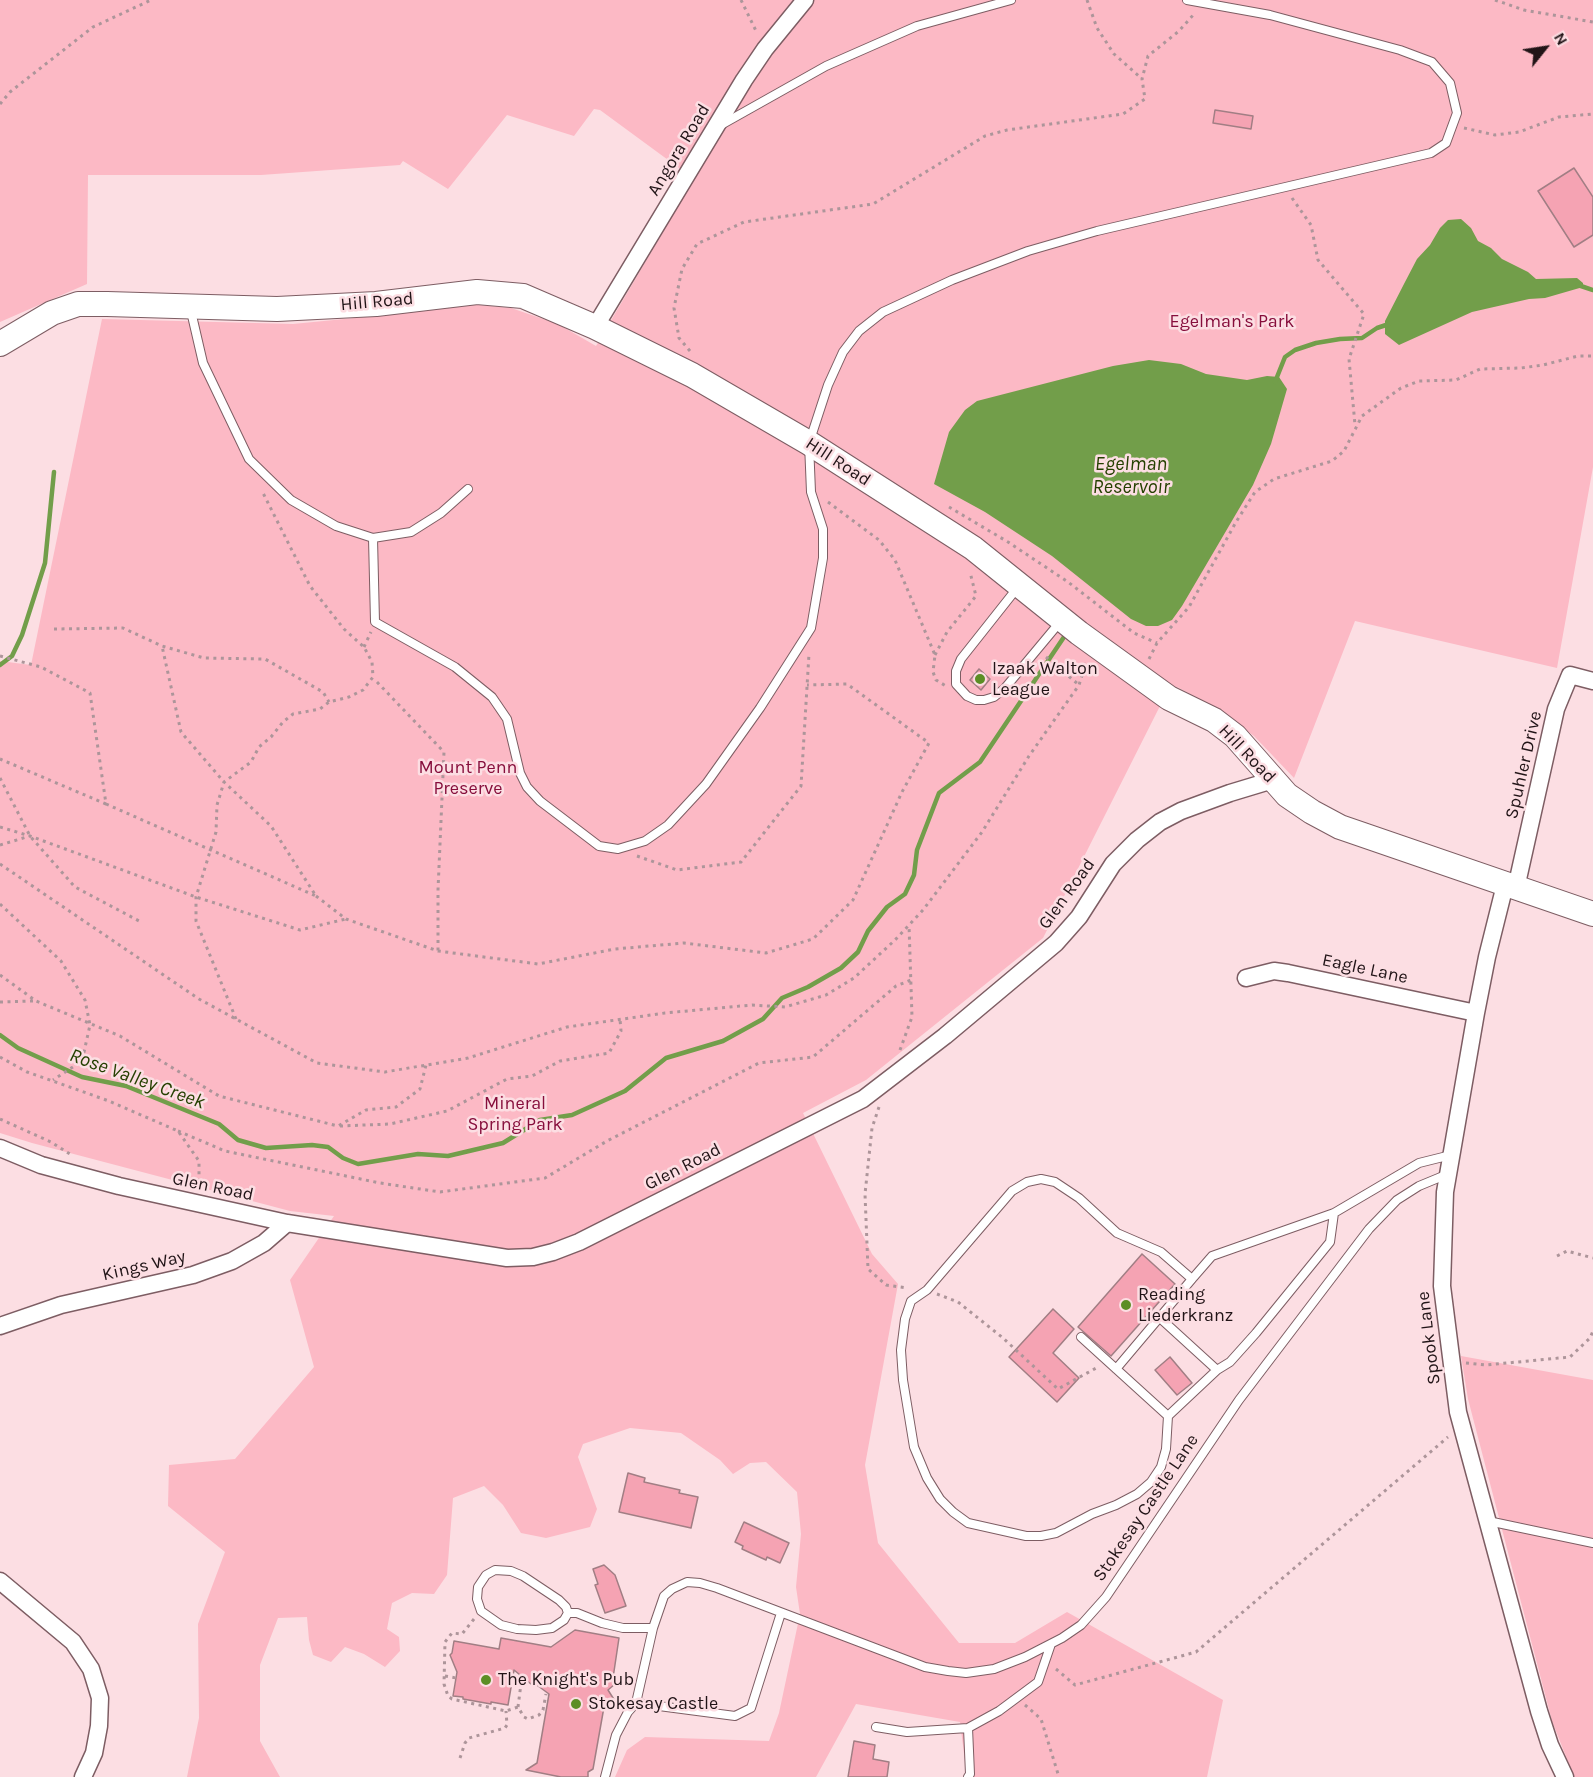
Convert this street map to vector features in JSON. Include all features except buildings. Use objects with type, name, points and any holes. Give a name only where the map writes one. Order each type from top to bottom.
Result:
[{"type":"street","name":"Angora Road","points":[[595,327],[765,49],[805,0]]},
{"type":"street","name":"Hill Road","points":[[0,344],[52,313],[78,304],[277,309],[376,304],[448,294],[493,292],[523,296],[595,327],[683,370],[809,443],[973,548],[1109,655],[1169,698],[1221,725],[1235,736],[1287,795],[1312,812],[1340,826],[1593,914]]},
{"type":"street","name":"Spuhler Drive","points":[[1510,886],[1556,709],[1570,675],[1593,681]]},
{"type":"street","name":"Glen Road","points":[[0,1148],[41,1165],[119,1186],[287,1223],[507,1258],[533,1257],[579,1242],[863,1099],[945,1036],[1056,943],[1079,916],[1113,864],[1137,840],[1160,822],[1230,793],[1273,780]]},
{"type":"street","name":"Spook Lane","points":[[1510,886],[1487,957],[1476,1013],[1445,1203],[1442,1286],[1450,1362],[1461,1426],[1539,1711],[1564,1777]]},
{"type":"street","name":"Eagle Lane","points":[[1246,978],[1274,971],[1288,973],[1476,1013]]},
{"type":"street","name":"Kings Way","points":[[0,1326],[61,1305],[193,1275],[232,1262],[264,1243],[287,1223]]},
{"type":"street","points":[[0,1581],[73,1641],[91,1669],[100,1698],[99,1726],[94,1753],[83,1777]]},
{"type":"lane","points":[[715,128],[826,66],[907,30],[1011,0]]},
{"type":"lane","points":[[373,538],[375,622],[455,667],[492,697],[507,719],[520,773],[527,787],[540,801],[599,846],[618,849],[645,841],[668,825],[698,792],[760,708],[811,628],[823,558],[822,529],[811,492],[809,443],[828,385],[843,352],[859,331],[883,312],[951,280],[1028,251],[1097,231],[1431,153],[1446,143],[1457,113],[1450,83],[1432,62],[1400,50],[1270,15],[1187,0]]},
{"type":"lane","points":[[190,307],[203,363],[249,459],[291,500],[336,526],[373,538],[411,532],[441,513],[468,489]]},
{"type":"lane","points":[[1021,585],[961,659],[955,679],[961,691],[967,696],[976,700],[994,697],[1012,681],[1063,619]]},
{"type":"lane","points":[[1116,1369],[1212,1256],[1334,1213],[1419,1163],[1452,1155]]},
{"type":"lane","name":"Stokesay Castle Lane","points":[[636,1703],[653,1628],[664,1596],[672,1589],[687,1582],[700,1582],[925,1667],[948,1671],[966,1673],[994,1669],[1051,1644],[1080,1624],[1106,1597],[1239,1400],[1383,1212],[1396,1200],[1419,1186],[1449,1174]]},
{"type":"lane","points":[[1192,1279],[1161,1252],[1117,1233],[1078,1198],[1055,1182],[1041,1179],[1027,1182],[1012,1191],[927,1290],[911,1301],[906,1319],[903,1339],[903,1380],[908,1421],[914,1447],[927,1478],[940,1499],[968,1523],[1026,1536],[1041,1536],[1056,1533],[1137,1494],[1151,1482],[1161,1467],[1166,1449],[1168,1416],[1230,1362],[1256,1333],[1330,1242],[1334,1213]]},
{"type":"lane","points":[[1160,1318],[1217,1371]]},
{"type":"lane","points":[[1081,1337],[1168,1416]]},
{"type":"lane","points":[[1487,1521],[1593,1543]]},
{"type":"lane","points":[[495,1570],[511,1571],[523,1575],[560,1600],[568,1613],[564,1620],[552,1628],[517,1629],[501,1625],[481,1611],[477,1599],[478,1587],[486,1575],[495,1570]]},
{"type":"lane","points":[[568,1613],[577,1613],[623,1628],[653,1628]]},
{"type":"lane","points":[[605,1777],[616,1735],[628,1712],[636,1703],[735,1716],[751,1708],[781,1613]]},
{"type":"lane","points":[[876,1726],[907,1732],[969,1728],[999,1711],[1038,1682],[1051,1644]]},
{"type":"lane","points":[[968,1777],[970,1774],[969,1728]]},
{"type":"path","points":[[0,104],[10,92],[93,27],[152,0]]},
{"type":"path","points":[[1087,0],[1097,28],[1114,54],[1142,79]]},
{"type":"path","points":[[1495,0],[1524,10],[1593,22]]},
{"type":"path","points":[[692,353],[679,338],[674,308],[682,269],[697,243],[744,222],[873,204],[985,136],[1007,130],[1123,114],[1145,99],[1142,79],[1148,56],[1179,31],[1204,3]]},
{"type":"path","points":[[1453,126],[1495,135],[1519,132],[1559,117],[1593,114]]},
{"type":"path","points":[[1284,187],[1311,225],[1318,260],[1364,314],[1348,359],[1355,427]]},
{"type":"path","points":[[1144,678],[1150,656],[1157,643],[1189,607],[1255,492],[1274,478],[1332,461],[1344,451],[1362,416],[1401,388],[1419,381],[1456,380],[1480,369],[1521,368],[1578,356],[1593,356]]},
{"type":"path","points":[[237,1020],[196,921],[196,897],[216,832],[217,805],[224,782],[251,762],[259,747],[272,737],[283,722],[293,714],[320,710],[328,702],[349,697],[363,690],[373,676],[372,662],[364,647],[344,629],[310,586],[249,459]]},
{"type":"path","points":[[811,492],[837,507],[879,540],[896,560],[935,655]]},
{"type":"path","points":[[948,506],[1068,582],[1134,633],[1157,643]]},
{"type":"path","points":[[961,691],[940,684],[933,672],[935,655],[947,632],[976,597],[968,564],[973,548]]},
{"type":"path","points":[[54,629],[123,628],[162,646],[204,658],[265,659],[323,692],[328,702]]},
{"type":"path","points":[[618,849],[677,870],[741,862],[801,786],[811,628]]},
{"type":"path","points":[[162,646],[181,732],[224,782],[272,826],[316,896]]},
{"type":"path","points":[[0,656],[41,667],[90,693],[106,804]]},
{"type":"path","points":[[0,864],[199,999],[317,1064],[385,1072],[468,1059],[567,1027],[665,1013],[767,1005],[785,1007],[826,995],[854,978],[909,925],[949,878],[982,832],[1029,756],[1079,685],[1043,656]]},
{"type":"path","points":[[377,682],[444,752],[438,890],[438,951]]},
{"type":"path","points":[[0,753],[2,760],[316,896],[346,919],[438,951],[538,964],[615,949],[684,943],[766,953],[813,939],[853,900],[902,792],[929,742],[847,684],[807,685]]},
{"type":"path","points":[[0,778],[30,836],[75,887],[141,922]]},
{"type":"path","points":[[0,827],[196,897],[300,930],[346,919]]},
{"type":"path","points":[[0,845],[30,836]]},
{"type":"path","points":[[0,904],[61,961],[85,1000],[90,1025],[82,1061],[52,1080]]},
{"type":"path","points":[[909,925],[912,1017],[872,1128],[865,1194],[868,1269],[886,1285],[927,1290],[958,1302],[1003,1338],[1058,1389],[1108,1362]]},
{"type":"path","points":[[0,975],[36,1001],[120,1036],[219,1096],[338,1126],[390,1124],[447,1111],[507,1079],[532,1076],[560,1061],[609,1053],[621,1031],[620,1019]]},
{"type":"path","points":[[0,1057],[27,1072],[109,1101],[225,1151],[380,1183],[440,1192],[545,1178],[607,1141],[759,1063],[813,1057],[896,986],[911,980]]},
{"type":"path","points":[[0,1002],[36,1001]]},
{"type":"path","points":[[338,1126],[366,1110],[396,1107],[420,1089],[426,1065]]},
{"type":"path","points":[[0,1119],[51,1142],[80,1161]]},
{"type":"path","points":[[178,1131],[199,1161],[200,1204]]},
{"type":"path","points":[[1557,1256],[1567,1251],[1593,1258]]},
{"type":"path","points":[[1450,1362],[1486,1365],[1570,1357],[1590,1338],[1593,1331]]},
{"type":"path","points":[[1045,1660],[1075,1685],[1196,1653],[1461,1426]]},
{"type":"path","points":[[481,1611],[462,1634],[452,1633],[445,1642],[444,1690],[452,1699],[506,1711],[518,1707]]},
{"type":"path","points":[[445,1676],[456,1678]]},
{"type":"path","points":[[522,1676],[518,1707],[524,1717],[534,1717],[543,1710],[546,1694]]},
{"type":"path","points":[[1018,1698],[1041,1719],[1059,1777]]},
{"type":"path","points":[[460,1758],[469,1738],[505,1728],[507,1725],[506,1711]]},
{"type":"green space","name":"Mount Penn Preserve","points":[[0,0],[1593,0],[1593,467],[1557,668],[1355,621],[1294,778],[1254,736],[1219,710],[1177,687],[1161,704],[1043,938],[866,1080],[803,1113],[872,1254],[898,1284],[865,1465],[878,1543],[959,1643],[1015,1643],[1067,1612],[1223,1700],[1207,1777],[967,1777],[960,1722],[856,1704],[816,1777],[615,1777],[627,1750],[645,1737],[769,1741],[779,1713],[800,1614],[796,1587],[801,1534],[797,1492],[766,1462],[750,1463],[733,1474],[720,1460],[681,1433],[630,1428],[583,1444],[578,1457],[597,1509],[590,1527],[546,1538],[521,1533],[503,1505],[484,1486],[453,1498],[447,1575],[434,1594],[412,1593],[392,1603],[387,1629],[399,1637],[400,1651],[385,1667],[364,1654],[345,1647],[331,1662],[313,1655],[307,1617],[278,1618],[260,1665],[260,1741],[280,1777],[187,1777],[199,1718],[198,1624],[225,1552],[168,1506],[169,1465],[235,1459],[314,1367],[290,1280],[334,1216],[290,1211],[0,1133],[0,661],[31,665],[102,319],[293,324],[469,304],[511,308],[558,324],[596,346],[694,179],[600,110],[594,109],[574,136],[507,115],[448,189],[403,161],[400,165],[261,175],[88,175],[87,284],[0,322]]},
{"type":"green space","points":[[1461,1356],[1593,1380],[1593,1777],[1574,1777],[1552,1721],[1468,1399]]},
{"type":"water","points":[[1461,219],[1471,228],[1478,241],[1491,248],[1502,259],[1528,272],[1536,279],[1577,278],[1583,283],[1583,287],[1545,298],[1529,299],[1472,312],[1399,345],[1385,334],[1385,321],[1417,259],[1430,245],[1440,228],[1448,220]]},
{"type":"water","name":"Egelman Reservoir","points":[[1149,360],[1181,364],[1206,374],[1247,380],[1267,376],[1279,377],[1287,389],[1271,444],[1253,485],[1182,606],[1172,620],[1158,626],[1146,626],[1131,619],[1052,556],[985,512],[934,484],[949,432],[965,410],[977,401],[1113,366]]},
{"type":"waterway","points":[[1578,285],[1593,290]]},
{"type":"waterway","points":[[1275,382],[1285,357],[1295,350],[1316,343],[1362,338],[1377,328],[1389,324]]},
{"type":"waterway","points":[[0,665],[12,656],[22,635],[45,563],[54,472]]},
{"type":"waterway","name":"Rose Valley Creek","points":[[0,1035],[18,1048],[82,1077],[126,1086],[219,1124],[238,1140],[266,1148],[312,1145],[328,1147],[343,1158],[358,1164],[418,1154],[448,1156],[503,1143],[540,1120],[572,1115],[625,1091],[666,1058],[723,1041],[763,1019],[782,998],[808,987],[841,968],[858,952],[868,931],[887,907],[905,894],[914,875],[917,850],[939,793],[980,762],[1066,634]]},
{"type":"place","name":"Izaak Walton League","points":[[980,679]]},
{"type":"place","name":"Reading Liederkranz","points":[[1126,1305]]},
{"type":"place","name":"The Knight's Pub","points":[[486,1680]]},
{"type":"place","name":"Stokesay Castle","points":[[576,1704]]},
{"type":"park label","name":"Egelman's Park","points":[[1232,322]]},
{"type":"park label","name":"Mineral Spring Park","points":[[515,1114]]}]
